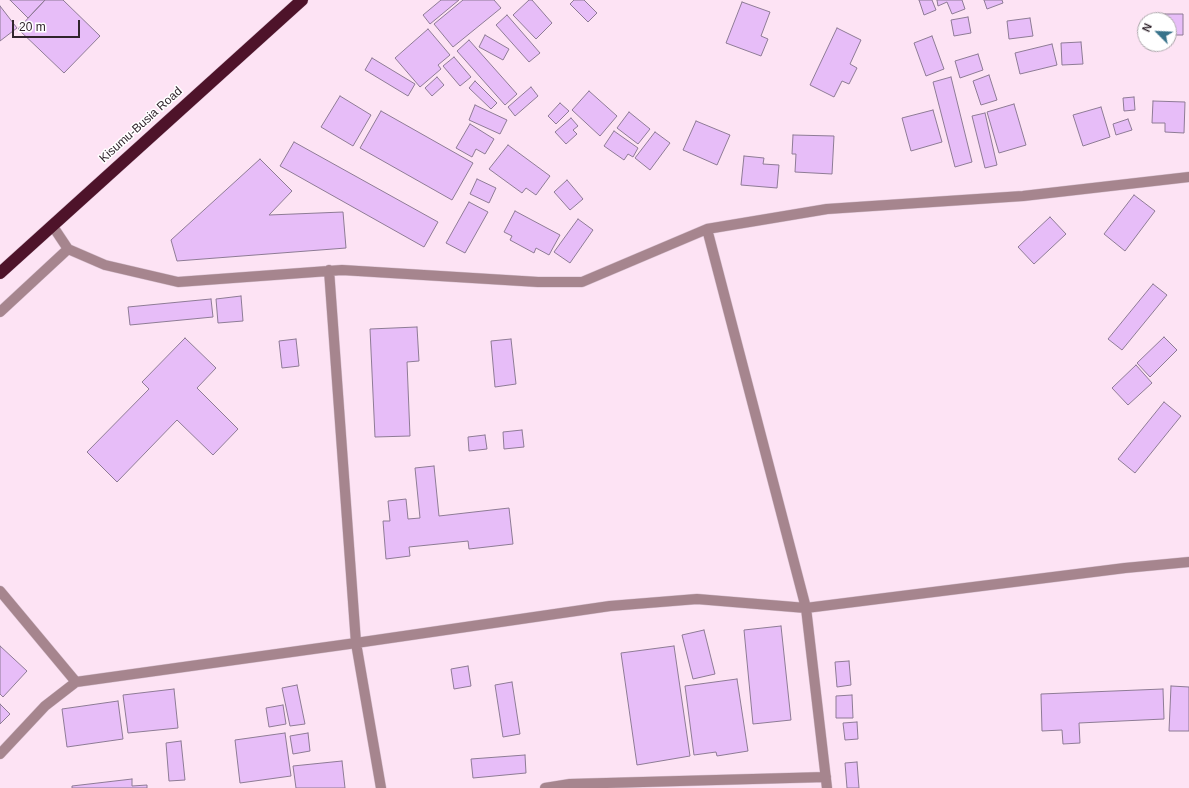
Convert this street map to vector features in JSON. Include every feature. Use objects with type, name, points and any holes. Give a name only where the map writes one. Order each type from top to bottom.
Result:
[{"type":"highway","name":"Kisumu-Busia Road","points":[[0,273],[302,0]]},
{"type":"street","points":[[54,228],[68,249],[105,265],[178,282],[342,270],[538,282],[582,282],[707,229],[827,209],[1023,196],[1189,177]]},
{"type":"street","points":[[707,229],[806,608],[827,788]]},
{"type":"street","points":[[0,312],[68,249]]},
{"type":"street","points":[[330,270],[356,643],[381,788]]},
{"type":"street","points":[[0,754],[45,706],[76,682],[610,606],[698,599],[806,608],[1118,569],[1189,562]]},
{"type":"street","points":[[0,591],[76,682]]},
{"type":"street","points":[[545,788],[570,784],[826,777]]},
{"type":"building","points":[[10,0],[45,0],[28,18]]},
{"type":"building","points":[[45,0],[63,0],[100,36],[64,73],[18,29]]},
{"type":"building","points":[[441,0],[459,0],[430,24],[423,15]]},
{"type":"building","points":[[463,0],[494,0],[501,8],[453,47],[434,24]]},
{"type":"building","points":[[529,0],[532,0],[552,23],[536,39],[513,15]]},
{"type":"building","points":[[574,0],[584,0],[597,13],[588,22],[570,4]]},
{"type":"building","points":[[919,0],[932,0],[936,10],[924,15]]},
{"type":"building","points":[[937,0],[962,0],[965,9],[952,14],[947,2],[938,6]]},
{"type":"building","points":[[984,0],[1002,0],[1003,3],[987,9]]},
{"type":"building","points":[[742,2],[770,12],[761,36],[768,39],[761,56],[726,43]]},
{"type":"building","points":[[0,6],[17,28],[0,41]]},
{"type":"building","points":[[1177,14],[1183,14],[1183,35],[1177,35]]},
{"type":"building","points":[[507,15],[540,53],[529,62],[496,25]]},
{"type":"building","points":[[968,17],[971,33],[954,36],[951,20]]},
{"type":"building","points":[[1030,18],[1033,36],[1009,39],[1007,21]]},
{"type":"building","points":[[837,28],[861,40],[850,64],[857,68],[849,84],[842,81],[834,97],[810,85]]},
{"type":"building","points":[[428,29],[450,55],[438,65],[441,69],[420,87],[395,58]]},
{"type":"building","points":[[485,35],[509,49],[503,60],[479,47]]},
{"type":"building","points":[[932,36],[944,69],[926,76],[914,43]]},
{"type":"building","points":[[469,40],[517,94],[505,105],[457,51]]},
{"type":"building","points":[[1081,42],[1083,64],[1062,65],[1061,43]]},
{"type":"building","points":[[1052,44],[1057,65],[1020,74],[1015,53]]},
{"type":"building","points":[[978,54],[983,70],[960,78],[955,61]]},
{"type":"building","points":[[454,57],[471,77],[460,86],[443,66]]},
{"type":"building","points":[[372,58],[415,84],[408,96],[365,70]]},
{"type":"building","points":[[989,75],[997,100],[981,105],[973,81]]},
{"type":"building","points":[[437,77],[444,85],[432,96],[425,88]]},
{"type":"building","points":[[951,77],[972,162],[955,167],[933,82]]},
{"type":"building","points":[[475,81],[497,103],[491,109],[469,88]]},
{"type":"building","points":[[531,87],[538,96],[515,116],[508,107]]},
{"type":"building","points":[[589,91],[617,116],[600,136],[572,110]]},
{"type":"building","points":[[340,96],[371,115],[353,146],[321,127]]},
{"type":"building","points":[[1134,97],[1135,110],[1124,111],[1123,98]]},
{"type":"building","points":[[1153,101],[1185,102],[1184,133],[1165,132],[1165,123],[1152,123]]},
{"type":"building","points":[[560,103],[569,111],[556,124],[548,116]]},
{"type":"building","points":[[1014,104],[1026,145],[999,153],[987,112]]},
{"type":"building","points":[[475,105],[507,120],[500,134],[469,120]]},
{"type":"building","points":[[1101,107],[1110,137],[1083,146],[1073,115]]},
{"type":"building","points":[[933,110],[942,142],[911,151],[902,118]]},
{"type":"building","points":[[381,111],[473,163],[452,200],[360,148]]},
{"type":"building","points":[[629,112],[650,129],[638,144],[617,128]]},
{"type":"building","points":[[985,113],[997,165],[985,168],[972,116]]},
{"type":"building","points":[[571,118],[578,126],[573,130],[577,134],[566,144],[555,132]]},
{"type":"building","points":[[1128,119],[1132,130],[1116,135],[1113,124]]},
{"type":"building","points":[[696,121],[730,135],[717,165],[683,150]]},
{"type":"building","points":[[470,124],[494,139],[485,154],[476,149],[472,157],[456,148]]},
{"type":"building","points":[[614,131],[638,148],[633,157],[628,154],[624,160],[604,146]]},
{"type":"building","points":[[655,132],[670,143],[650,170],[635,158]]},
{"type":"building","points":[[793,135],[834,136],[832,174],[795,172],[796,154],[792,154]]},
{"type":"building","points":[[294,142],[438,222],[424,247],[280,166]]},
{"type":"building","points":[[508,145],[550,176],[536,195],[526,188],[522,193],[489,169]]},
{"type":"building","points":[[744,156],[764,158],[763,164],[779,165],[777,188],[741,185]]},
{"type":"building","points":[[260,159],[292,191],[269,215],[343,212],[346,248],[177,261],[171,240]]},
{"type":"building","points":[[477,179],[496,188],[489,203],[470,194]]},
{"type":"building","points":[[567,180],[583,199],[570,210],[554,192]]},
{"type":"building","points":[[1134,195],[1155,211],[1125,251],[1104,234]]},
{"type":"building","points":[[469,202],[488,212],[465,253],[446,243]]},
{"type":"building","points":[[515,211],[560,235],[549,255],[536,248],[534,253],[510,240],[512,236],[504,232]]},
{"type":"building","points":[[1050,217],[1066,234],[1034,264],[1018,247]]},
{"type":"building","points":[[578,219],[593,230],[570,263],[554,252]]},
{"type":"building","points":[[1153,284],[1167,295],[1122,350],[1108,339]]},
{"type":"building","points":[[241,296],[243,321],[218,323],[216,299]]},
{"type":"building","points":[[211,299],[213,317],[130,325],[128,307]]},
{"type":"building","points":[[417,327],[419,361],[407,362],[410,436],[375,437],[370,329]]},
{"type":"building","points":[[1164,337],[1177,350],[1150,377],[1137,363]]},
{"type":"building","points":[[185,338],[216,368],[197,388],[238,429],[213,455],[177,420],[117,482],[87,452],[149,389],[142,382]]},
{"type":"building","points":[[296,339],[299,366],[282,368],[279,341]]},
{"type":"building","points":[[511,339],[516,384],[495,387],[491,341]]},
{"type":"building","points":[[1136,365],[1152,383],[1128,405],[1112,388]]},
{"type":"building","points":[[1164,402],[1181,416],[1135,473],[1118,459]]},
{"type":"building","points":[[522,430],[524,447],[504,449],[503,432]]},
{"type":"building","points":[[485,435],[487,449],[469,451],[468,437]]},
{"type":"building","points":[[434,466],[439,516],[509,508],[513,544],[469,549],[468,541],[409,547],[410,556],[386,559],[383,521],[390,521],[388,501],[406,499],[408,519],[420,518],[415,468]]},
{"type":"building","points":[[781,626],[791,720],[753,724],[744,630]]},
{"type":"building","points":[[704,630],[715,674],[693,679],[682,635]]},
{"type":"building","points":[[0,646],[27,671],[3,697],[0,694]]},
{"type":"building","points":[[674,646],[690,756],[637,765],[621,653]]},
{"type":"building","points":[[849,661],[851,685],[837,687],[835,662]]},
{"type":"building","points":[[468,666],[471,686],[454,689],[451,669]]},
{"type":"building","points":[[737,679],[748,751],[717,756],[716,752],[694,755],[685,686]]},
{"type":"building","points":[[512,682],[520,734],[503,737],[495,685]]},
{"type":"building","points":[[297,685],[305,724],[290,726],[282,688]]},
{"type":"building","points":[[1171,686],[1189,687],[1189,731],[1169,731]]},
{"type":"building","points":[[174,689],[178,728],[128,733],[123,695]]},
{"type":"building","points":[[1163,689],[1164,719],[1079,723],[1080,743],[1063,744],[1062,730],[1042,731],[1041,694]]},
{"type":"building","points":[[852,695],[853,718],[836,718],[836,696]]},
{"type":"building","points":[[118,701],[123,739],[67,747],[62,709]]},
{"type":"building","points":[[0,704],[10,714],[0,724]]},
{"type":"building","points":[[283,705],[286,724],[269,727],[266,708]]},
{"type":"building","points":[[857,722],[858,739],[845,740],[843,723]]},
{"type":"building","points":[[285,733],[291,776],[240,783],[235,740]]},
{"type":"building","points":[[308,733],[310,751],[293,754],[290,736]]},
{"type":"building","points":[[181,741],[185,780],[169,781],[166,743]]},
{"type":"building","points":[[525,755],[526,773],[473,778],[471,759]]},
{"type":"building","points":[[342,761],[345,788],[296,788],[293,766]]},
{"type":"building","points":[[857,762],[859,788],[847,788],[845,763]]},
{"type":"building","points":[[132,779],[132,786],[147,785],[147,788],[72,788],[72,786]]}]
